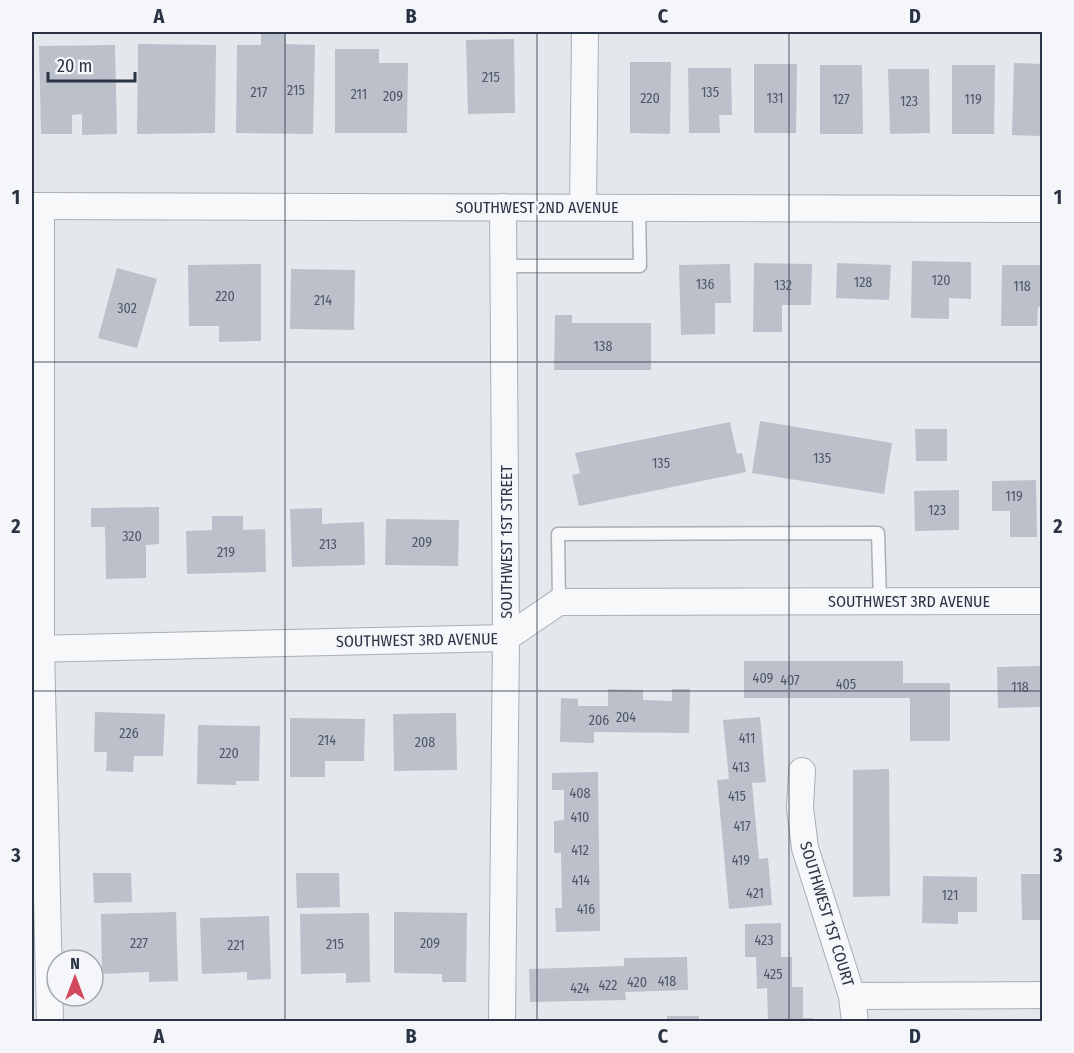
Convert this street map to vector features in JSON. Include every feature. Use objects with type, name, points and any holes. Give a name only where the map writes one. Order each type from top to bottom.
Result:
[{"type":"street","points":[[584,207],[585,32]]},
{"type":"street","points":[[36,206],[36,649],[50,1022]]},
{"type":"street","name":"SOUTHWEST 2ND AVENUE","points":[[36,206],[1042,209]]},
{"type":"street","name":"SOUTHWEST 1ST STREET","points":[[502,1022],[506,638],[503,207]]},
{"type":"street","name":"SOUTHWEST 3RD AVENUE","points":[[36,649],[506,638],[559,602],[1042,601]]},
{"type":"street","name":"SOUTHWEST 1ST COURT","points":[[802,771],[800,808],[805,848],[852,996],[855,1022]]},
{"type":"street","points":[[852,996],[1042,995]]},
{"type":"lane","points":[[504,266],[640,266],[639,207]]},
{"type":"lane","points":[[559,602],[558,534],[842,533],[878,533],[880,601]]},
{"type":"building","points":[[261,32],[286,32],[286,44],[315,45],[313,134],[236,133],[237,45],[261,45]]},
{"type":"building","points":[[514,39],[515,113],[468,114],[466,40]]},
{"type":"building","points":[[138,44],[216,45],[215,133],[137,134]]},
{"type":"building","points":[[115,45],[117,134],[82,135],[82,114],[72,115],[72,134],[41,134],[39,46]]},
{"type":"building","points":[[335,49],[379,49],[379,63],[408,63],[407,133],[335,133]]},
{"type":"building","points":[[630,62],[671,62],[670,134],[630,133]]},
{"type":"building","points":[[1014,63],[1042,64],[1042,136],[1012,135]]},
{"type":"building","points":[[754,64],[797,64],[796,133],[754,133]]},
{"type":"building","points":[[820,65],[862,65],[863,134],[820,134]]},
{"type":"building","points":[[952,65],[995,65],[994,134],[952,134]]},
{"type":"building","points":[[688,68],[731,68],[732,115],[719,115],[720,133],[689,133]]},
{"type":"building","points":[[888,69],[929,69],[930,133],[890,134]]},
{"type":"building","points":[[912,261],[971,262],[971,299],[949,298],[949,319],[911,318]]},
{"type":"building","points":[[754,263],[812,264],[811,305],[782,305],[782,332],[753,332]]},
{"type":"building","points":[[837,263],[891,265],[889,300],[836,298]]},
{"type":"building","points":[[261,264],[261,341],[219,342],[219,326],[189,326],[188,265]]},
{"type":"building","points":[[730,264],[731,303],[715,303],[715,334],[681,335],[679,265]]},
{"type":"building","points":[[1002,265],[1042,265],[1042,307],[1038,307],[1037,326],[1001,326]]},
{"type":"building","points":[[117,268],[157,279],[137,348],[98,338]]},
{"type":"building","points":[[291,269],[355,270],[354,330],[290,329]]},
{"type":"building","points":[[555,315],[572,315],[572,323],[651,323],[651,370],[554,370]]},
{"type":"building","points":[[760,421],[892,443],[884,494],[752,473]]},
{"type":"building","points":[[730,422],[737,454],[742,453],[746,472],[579,506],[572,475],[580,473],[575,453]]},
{"type":"building","points":[[915,429],[947,429],[947,461],[916,461]]},
{"type":"building","points":[[1036,480],[1037,537],[1010,537],[1010,511],[992,511],[992,481]]},
{"type":"building","points":[[959,490],[959,530],[915,531],[914,491]]},
{"type":"building","points":[[159,507],[159,544],[146,545],[146,578],[106,579],[105,527],[91,527],[91,508]]},
{"type":"building","points":[[322,508],[322,524],[364,522],[365,565],[292,567],[290,509]]},
{"type":"building","points":[[212,516],[243,516],[243,530],[265,529],[266,572],[187,574],[186,531],[212,530]]},
{"type":"building","points":[[386,519],[459,520],[458,566],[385,565]]},
{"type":"building","points":[[744,661],[903,661],[903,683],[950,683],[950,741],[910,741],[910,698],[744,698]]},
{"type":"building","points":[[1042,666],[1042,707],[998,708],[997,667]]},
{"type":"building","points":[[608,689],[643,690],[643,700],[672,701],[672,689],[690,689],[689,733],[594,732],[594,743],[560,742],[561,698],[578,699],[578,706],[608,706]]},
{"type":"building","points":[[95,712],[165,714],[163,756],[134,756],[133,772],[106,771],[107,752],[94,752]]},
{"type":"building","points":[[456,713],[457,770],[394,771],[393,714]]},
{"type":"building","points":[[760,717],[766,782],[752,783],[759,859],[768,858],[772,905],[729,909],[717,780],[729,779],[723,720]]},
{"type":"building","points":[[290,718],[365,719],[364,761],[325,761],[325,777],[290,777]]},
{"type":"building","points":[[198,725],[260,726],[259,781],[236,781],[236,785],[197,784]]},
{"type":"building","points":[[889,769],[890,896],[853,897],[853,770]]},
{"type":"building","points":[[598,772],[600,931],[556,932],[555,908],[562,908],[561,853],[554,853],[554,821],[564,820],[564,790],[552,790],[552,773]]},
{"type":"building","points":[[93,873],[131,873],[132,902],[94,903]]},
{"type":"building","points":[[296,873],[339,873],[340,907],[297,908]]},
{"type":"building","points":[[1021,874],[1042,874],[1042,920],[1022,920]]},
{"type":"building","points":[[923,876],[977,877],[977,912],[958,912],[958,924],[922,923]]},
{"type":"building","points":[[176,912],[178,981],[149,982],[149,972],[105,974],[101,914]]},
{"type":"building","points":[[394,912],[467,913],[466,982],[442,982],[442,974],[394,973]]},
{"type":"building","points":[[369,913],[370,982],[346,983],[346,973],[301,974],[300,914]]},
{"type":"building","points":[[269,916],[271,979],[247,980],[247,972],[202,974],[200,918]]},
{"type":"building","points":[[781,923],[781,957],[792,957],[792,987],[803,987],[803,1018],[813,1018],[813,1022],[768,1020],[767,988],[757,989],[756,957],[745,957],[745,924]]},
{"type":"building","points":[[687,957],[688,990],[625,992],[626,1000],[530,1002],[529,969],[624,966],[624,958]]},
{"type":"building","points":[[667,1016],[699,1016],[699,1022],[667,1022]]}]
